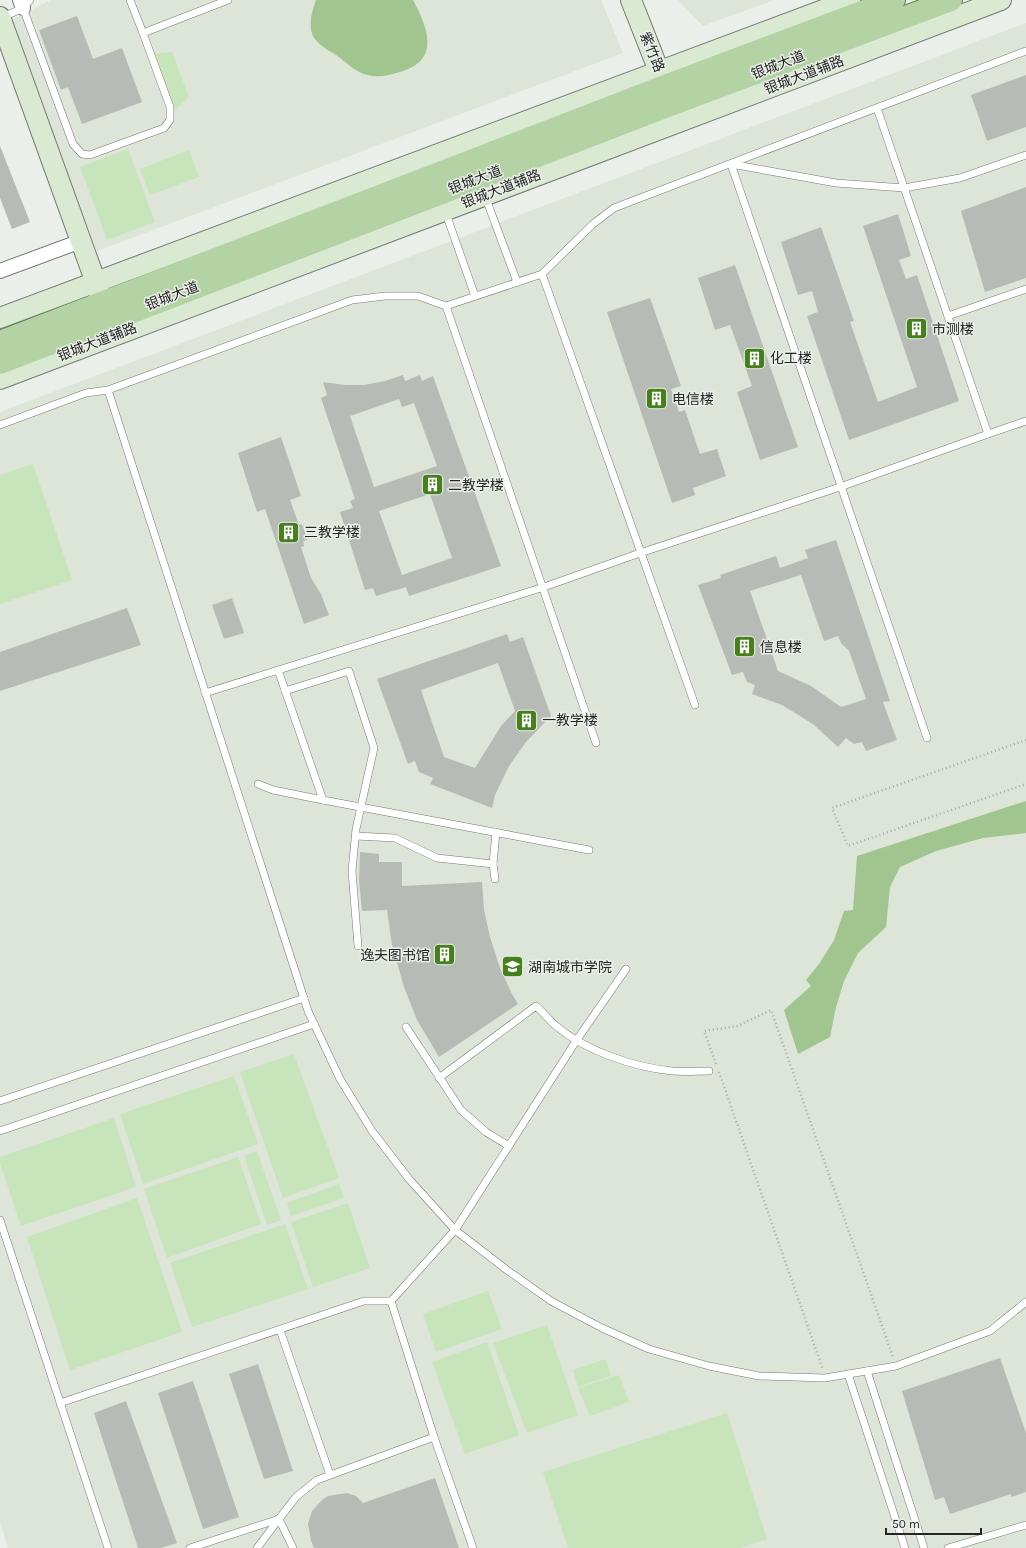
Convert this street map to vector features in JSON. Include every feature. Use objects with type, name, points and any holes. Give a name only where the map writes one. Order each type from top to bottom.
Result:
[{"type":"main road","name":"银城大道","points":[[0,363],[107,311],[666,87],[894,0]]},
{"type":"main road","name":"银城大道","points":[[0,342],[107,311],[479,179],[666,87],[951,0]]},
{"type":"street","name":"紫竹路","points":[[631,0],[666,87]]},
{"type":"street","points":[[0,318],[96,282],[666,87],[850,0]]},
{"type":"street","name":"银城大道辅路","points":[[0,379],[1001,0]]},
{"type":"street","points":[[0,18],[107,311]]},
{"type":"street","points":[[0,271],[81,241]]},
{"type":"lane","points":[[0,18],[24,3],[73,144],[82,154],[90,155],[164,128],[170,120],[170,107],[130,0]]},
{"type":"lane","points":[[143,33],[228,0]]},
{"type":"lane","points":[[0,425],[86,393],[108,390],[352,300],[385,296],[418,296],[446,306],[542,274],[593,224],[614,208],[1026,51]]},
{"type":"lane","points":[[877,108],[988,434]]},
{"type":"lane","points":[[731,164],[836,183],[904,188],[960,178],[1026,155]]},
{"type":"lane","points":[[731,164],[840,487],[883,606],[927,738]]},
{"type":"lane","points":[[479,179],[517,282]]},
{"type":"lane","points":[[439,194],[476,296]]},
{"type":"lane","points":[[542,274],[694,705]]},
{"type":"lane","points":[[948,316],[1026,289]]},
{"type":"lane","points":[[446,306],[544,587],[596,743]]},
{"type":"lane","points":[[108,390],[304,998],[314,1024],[340,1079],[372,1131],[409,1179],[455,1230],[507,1270],[551,1301],[602,1328],[649,1349],[709,1366],[759,1376],[825,1378],[896,1366],[990,1331],[1026,1302]]},
{"type":"lane","points":[[206,693],[544,587],[640,553],[840,487],[1026,421]]},
{"type":"lane","points":[[278,670],[323,800]]},
{"type":"lane","points":[[285,691],[349,671],[374,748],[361,807],[352,871],[358,946]]},
{"type":"lane","points":[[258,784],[273,790],[323,800],[589,850]]},
{"type":"lane","points":[[495,879],[493,864],[496,832]]},
{"type":"lane","points":[[356,836],[395,838],[437,858],[493,864]]},
{"type":"lane","points":[[60,1403],[364,1301],[391,1301],[455,1230],[576,1041],[626,969]]},
{"type":"lane","points":[[0,1101],[304,998]]},
{"type":"lane","points":[[439,1078],[536,1006],[556,1026],[576,1041],[610,1056],[642,1067],[673,1071],[709,1070]]},
{"type":"lane","points":[[0,1131],[314,1024]]},
{"type":"lane","points":[[406,1027],[461,1110],[486,1132],[508,1146]]},
{"type":"lane","points":[[0,1220],[108,1548]]},
{"type":"lane","points":[[391,1301],[434,1437],[473,1548]]},
{"type":"lane","points":[[280,1330],[330,1475]]},
{"type":"lane","points":[[867,1371],[924,1548]]},
{"type":"lane","points":[[848,1374],[905,1548]]},
{"type":"lane","points":[[257,1548],[296,1496],[317,1480],[434,1437]]},
{"type":"lane","points":[[190,1548],[279,1519]]},
{"type":"lane","points":[[279,1519],[293,1548]]},
{"type":"lane","points":[[948,1548],[1026,1525]]},
{"type":"path","points":[[1026,740],[832,808],[848,846],[1026,784]]},
{"type":"path","points":[[825,1378],[704,1031],[738,1026],[771,1010],[896,1366]]},
{"type":"shaded area","points":[[51,0],[601,0],[623,53],[97,251],[9,21]]},
{"type":"shaded area","points":[[316,0],[413,0],[423,21],[428,42],[422,59],[413,67],[400,72],[380,76],[363,74],[323,47],[313,36],[311,23]]},
{"type":"shaded area","points":[[678,0],[774,0],[703,26]]},
{"type":"shaded area","name":"湖南城市学院","points":[[1026,23],[1026,1548],[8,1548],[0,1521],[0,412]]},
{"type":"shaded area","points":[[172,52],[189,97],[175,110],[154,54]]},
{"type":"shaded area","points":[[128,149],[155,222],[107,240],[80,167]]},
{"type":"shaded area","points":[[189,150],[199,177],[150,195],[140,169]]},
{"type":"shaded area","points":[[33,464],[72,580],[0,604],[0,475]]},
{"type":"shaded area","points":[[1026,801],[1026,833],[983,838],[936,851],[900,867],[890,887],[886,927],[858,953],[844,981],[836,1007],[830,1037],[798,1054],[784,1010],[811,986],[806,980],[819,964],[834,940],[844,911],[853,910],[857,856]]},
{"type":"shaded area","points":[[294,1054],[339,1178],[283,1198],[240,1072]]},
{"type":"shaded area","points":[[234,1076],[258,1144],[143,1184],[120,1114]]},
{"type":"shaded area","points":[[114,1118],[136,1187],[21,1226],[0,1163],[0,1157]]},
{"type":"shaded area","points":[[257,1151],[281,1220],[267,1225],[244,1156]]},
{"type":"shaded area","points":[[238,1157],[261,1224],[167,1258],[144,1189]]},
{"type":"shaded area","points":[[339,1184],[344,1198],[291,1216],[287,1203]]},
{"type":"shaded area","points":[[137,1198],[182,1332],[70,1370],[27,1237]]},
{"type":"shaded area","points":[[348,1203],[370,1268],[313,1287],[291,1222]]},
{"type":"shaded area","points":[[285,1224],[308,1289],[192,1327],[170,1263]]},
{"type":"shaded area","points":[[488,1291],[502,1329],[436,1352],[423,1314]]},
{"type":"shaded area","points":[[547,1325],[578,1415],[527,1433],[493,1343]]},
{"type":"shaded area","points":[[487,1342],[519,1435],[465,1454],[432,1362]]},
{"type":"shaded area","points":[[606,1359],[611,1376],[578,1387],[573,1370]]},
{"type":"shaded area","points":[[619,1375],[629,1402],[590,1416],[578,1388]]},
{"type":"shaded area","points":[[727,1413],[767,1539],[740,1548],[568,1548],[543,1472]]},
{"type":"building","points":[[77,16],[93,59],[122,48],[142,102],[82,124],[68,87],[61,90],[39,30]]},
{"type":"building","points":[[1026,75],[1026,127],[987,141],[971,95]]},
{"type":"building","points":[[0,146],[30,222],[12,229],[0,198]]},
{"type":"building","points":[[1026,187],[1026,278],[985,292],[961,211]]},
{"type":"building","name":"市测楼","points":[[898,214],[911,256],[899,260],[906,279],[917,275],[959,401],[849,440],[807,316],[818,312],[812,291],[798,295],[781,242],[821,227],[854,321],[850,322],[878,402],[917,387],[863,226]]},
{"type":"building","name":"化工楼","points":[[735,265],[798,447],[760,460],[737,392],[752,386],[730,325],[715,330],[698,278]]},
{"type":"building","name":"电信楼","points":[[650,298],[681,386],[671,389],[679,412],[685,410],[700,454],[717,449],[726,476],[693,488],[695,495],[672,503],[607,312]]},
{"type":"building","name":"二教学楼","points":[[403,375],[405,381],[420,375],[422,381],[433,376],[501,566],[409,596],[406,587],[376,596],[373,588],[365,590],[340,512],[353,508],[350,501],[355,499],[321,398],[327,395],[323,382],[345,385],[364,385],[385,381]],"holes":[[[399,399],[402,407],[414,403],[437,466],[374,487],[350,416]],[[430,494],[452,558],[402,575],[379,511]]]},
{"type":"building","name":"三教学楼","points":[[281,437],[301,496],[290,500],[299,525],[302,524],[307,540],[303,541],[304,546],[301,547],[311,578],[321,594],[329,615],[304,624],[265,509],[257,512],[238,453]]},
{"type":"building","name":"信息楼","points":[[836,540],[890,701],[883,702],[897,740],[866,751],[862,742],[854,744],[846,738],[838,747],[814,725],[800,716],[782,705],[752,694],[755,685],[747,682],[743,672],[732,675],[698,585],[721,578],[720,575],[776,556],[780,568],[808,558],[805,550]],"holes":[[[801,575],[824,641],[838,636],[841,643],[849,651],[866,699],[841,707],[811,686],[778,671],[750,591]]]},
{"type":"building","points":[[232,598],[244,633],[224,639],[212,605]]},
{"type":"building","points":[[127,608],[141,645],[0,691],[0,652]]},
{"type":"building","name":"一教学楼","points":[[507,634],[510,642],[523,637],[551,716],[526,742],[509,766],[495,795],[492,808],[430,784],[433,778],[419,772],[415,761],[408,764],[377,679]],"holes":[[[498,663],[515,711],[501,726],[475,768],[444,757],[421,690]]]},
{"type":"building","name":"逸夫图书馆","points":[[360,852],[379,854],[379,862],[402,862],[402,886],[482,882],[484,910],[490,937],[500,968],[518,1004],[439,1057],[417,1020],[404,987],[392,945],[387,910],[362,911],[359,880]]},
{"type":"building","points":[[1000,1358],[1026,1433],[1026,1492],[1011,1497],[1011,1494],[950,1514],[944,1497],[935,1500],[902,1391]]},
{"type":"building","points":[[258,1364],[293,1471],[264,1479],[229,1374]]},
{"type":"building","points":[[193,1381],[239,1517],[203,1529],[158,1393]]},
{"type":"building","points":[[126,1401],[177,1543],[161,1548],[138,1548],[94,1413]]},
{"type":"building","points":[[435,1478],[459,1548],[314,1548],[311,1541],[308,1524],[312,1511],[328,1496],[347,1493],[356,1496],[363,1503]]},
{"type":"place","name":"市测楼","points":[[916,329]]},
{"type":"place","name":"化工楼","points":[[755,358]]},
{"type":"place","name":"电信楼","points":[[656,399]]},
{"type":"place","name":"二教学楼","points":[[432,485]]},
{"type":"place","name":"三教学楼","points":[[289,532]]},
{"type":"place","name":"信息楼","points":[[745,647]]},
{"type":"place","name":"一教学楼","points":[[527,720]]},
{"type":"place","name":"逸夫图书馆","points":[[445,955]]},
{"type":"place","name":"湖南城市学院","points":[[513,967]]}]
